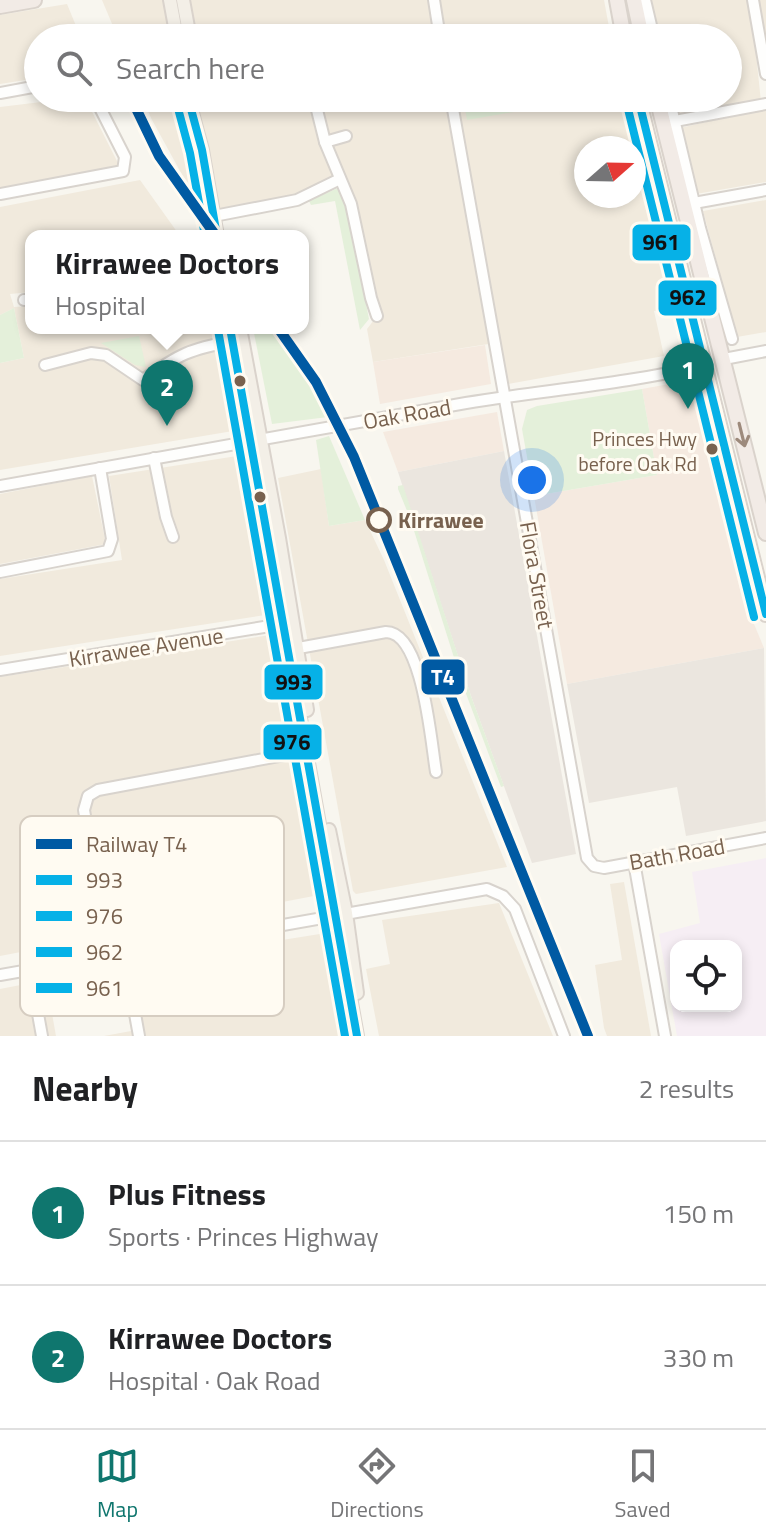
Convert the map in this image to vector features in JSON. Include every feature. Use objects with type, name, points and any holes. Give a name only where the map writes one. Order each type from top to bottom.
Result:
[{"type":"highway","points":[[0,6],[34,0]]},
{"type":"highway","points":[[615,0],[621,24]]},
{"type":"highway","points":[[634,0],[639,24]]},
{"type":"highway","points":[[642,112],[766,614]]},
{"type":"highway","points":[[661,112],[766,533]]},
{"type":"highway","name":"Oak Road","points":[[705,365],[724,359]]},
{"type":"main road","points":[[170,0],[174,24]]},
{"type":"main road","points":[[183,0],[187,24]]},
{"type":"main road","points":[[192,112],[216,230]]},
{"type":"main road","points":[[199,112],[202,150]]},
{"type":"main road","points":[[231,334],[256,442]]},
{"type":"main road","points":[[241,334],[287,625],[364,1036]]},
{"type":"main road","points":[[292,649],[306,751],[341,914],[357,1036]]},
{"type":"street","points":[[434,0],[438,24]]},
{"type":"street","points":[[645,0],[651,24]]},
{"type":"street","points":[[753,0],[766,74]]},
{"type":"street","points":[[0,93],[24,89]]},
{"type":"street","points":[[742,108],[766,104]]},
{"type":"street","points":[[0,194],[123,171],[125,157],[102,112]]},
{"type":"street","points":[[318,112],[325,142],[351,204],[377,316]]},
{"type":"street","name":"Flora Street","points":[[454,112],[590,862]]},
{"type":"street","points":[[673,112],[732,339]]},
{"type":"street","points":[[675,121],[723,112]]},
{"type":"street","points":[[325,142],[346,136]]},
{"type":"street","points":[[214,216],[297,200],[340,179]]},
{"type":"street","points":[[694,203],[766,190]]},
{"type":"street","points":[[45,365],[91,353],[106,355],[143,380],[176,356],[231,334]]},
{"type":"street","name":"Oak Road","points":[[724,359],[766,351]]},
{"type":"street","name":"Oak Road","points":[[0,486],[358,422],[705,365]]},
{"type":"street","points":[[154,458],[173,537]]},
{"type":"street","points":[[0,572],[108,551],[112,539],[100,468]]},
{"type":"street","name":"Kirrawee Avenue","points":[[0,670],[287,625]]},
{"type":"street","points":[[292,649],[386,632],[402,638],[418,674],[436,772]]},
{"type":"street","points":[[85,816],[88,796],[98,790],[306,751]]},
{"type":"street","name":"Bath Road","points":[[590,862],[604,868],[766,838]]},
{"type":"street","points":[[634,862],[665,1036]]},
{"type":"street","points":[[284,924],[492,890],[515,909],[564,1036]]},
{"type":"street","points":[[0,975],[20,972]]},
{"type":"street","points":[[38,1016],[42,1036]]},
{"type":"street","points":[[135,1016],[139,1036]]},
{"type":"shaded area","points":[[102,0],[604,0],[608,24],[112,24]]},
{"type":"shaded area","points":[[650,0],[766,0],[766,52],[756,54],[761,102],[742,105],[742,24],[656,24]]},
{"type":"shaded area","points":[[67,4],[75,24],[24,24],[24,80],[0,84],[0,15]]},
{"type":"shaded area","points":[[24,104],[24,112],[92,112],[121,169],[0,188],[0,107]]},
{"type":"shaded area","points":[[766,108],[766,182],[696,194],[680,128]]},
{"type":"shaded area","points":[[148,112],[630,112],[636,136],[574,136],[574,208],[646,208],[646,176],[679,305],[654,311],[664,356],[503,385],[495,343],[373,362],[367,329],[377,316],[340,180],[297,200],[214,216],[196,200]]},
{"type":"shaded area","points":[[677,112],[702,112],[678,116]]},
{"type":"shaded area","points":[[140,180],[176,230],[25,230],[25,293],[10,294],[14,307],[25,306],[25,334],[212,334],[233,431],[0,470],[0,363],[24,358],[14,308],[0,315],[0,207]]},
{"type":"shaded area","points":[[766,200],[766,332],[737,337],[703,211]]},
{"type":"shaded area","points":[[485,345],[491,384],[380,404],[373,362]]},
{"type":"shaded area","points":[[680,382],[689,384],[696,392],[736,537],[733,542],[754,624],[764,648],[567,684],[534,496],[657,475],[642,389]]},
{"type":"shaded area","points":[[497,412],[504,451],[398,472],[383,432]]},
{"type":"shaded area","points":[[504,451],[576,854],[532,863],[471,696],[398,472]]},
{"type":"shaded area","points":[[237,456],[268,611],[265,615],[0,656],[0,579],[122,560],[109,476]]},
{"type":"shaded area","points":[[321,469],[329,526],[365,520],[384,560],[507,867],[356,894],[353,891],[278,478]]},
{"type":"shaded area","points":[[92,476],[106,544],[0,564],[0,494]]},
{"type":"shaded area","points":[[270,635],[319,895],[284,902],[284,816],[20,816],[20,952],[0,956],[0,677]]},
{"type":"shaded area","points":[[764,648],[766,821],[686,836],[677,787],[589,803],[567,684]]},
{"type":"shaded area","points":[[766,858],[766,1036],[677,1036],[673,1012],[742,1012],[742,940],[670,940],[670,996],[659,934],[700,923],[692,872]]},
{"type":"shaded area","points":[[624,882],[651,1036],[607,1036],[604,1028],[595,965],[622,960],[610,884]]},
{"type":"shaded area","points":[[499,903],[553,1036],[379,1036],[366,969],[390,964],[382,920]]},
{"type":"shaded area","points":[[326,933],[344,1036],[104,1036],[131,1031],[128,1016],[284,1016],[284,940]]},
{"type":"shaded area","points":[[20,985],[20,1016],[52,1016],[56,1036],[0,1036],[0,989]]},
{"type":"green space","points":[[466,112],[513,112],[467,120]]},
{"type":"green space","points":[[338,188],[347,206],[369,319],[360,330],[335,201],[311,205],[309,201]]},
{"type":"green space","points":[[14,308],[24,358],[0,363],[0,315]]},
{"type":"green space","points":[[254,334],[278,334],[303,367],[328,417],[272,424]]},
{"type":"green space","points":[[139,336],[146,367],[135,365],[101,343]]},
{"type":"green space","points":[[642,389],[657,475],[534,496],[522,429],[527,410]]},
{"type":"green space","points":[[329,436],[365,520],[329,526],[316,440]]},
{"type":"green space","points":[[403,485],[471,696],[504,786],[501,787],[462,683],[398,489]]},
{"type":"rail line","name":"T4","points":[[138,112],[159,156],[212,230]]},
{"type":"rail line","name":"T4","points":[[282,334],[316,382],[354,457],[588,1036]]},
{"type":"transit line","name":"976","points":[[179,112],[204,230]]},
{"type":"transit line","name":"993","points":[[192,112],[216,230]]},
{"type":"transit line","name":"961","points":[[629,112],[754,617]]},
{"type":"transit line","name":"962","points":[[641,112],[766,614]]},
{"type":"transit line","name":"976","points":[[219,334],[345,1036]]},
{"type":"transit line","name":"993","points":[[231,334],[357,1036]]},
{"type":"place","name":"Plus Fitness","points":[[688,409]]},
{"type":"place","name":"Kirrawee Doctors","points":[[167,426]]},
{"type":"place","name":"Princes Hwy before Oak Rd","points":[[712,449]]},
{"type":"place","name":"Kirrawee","points":[[379,520]]}]
